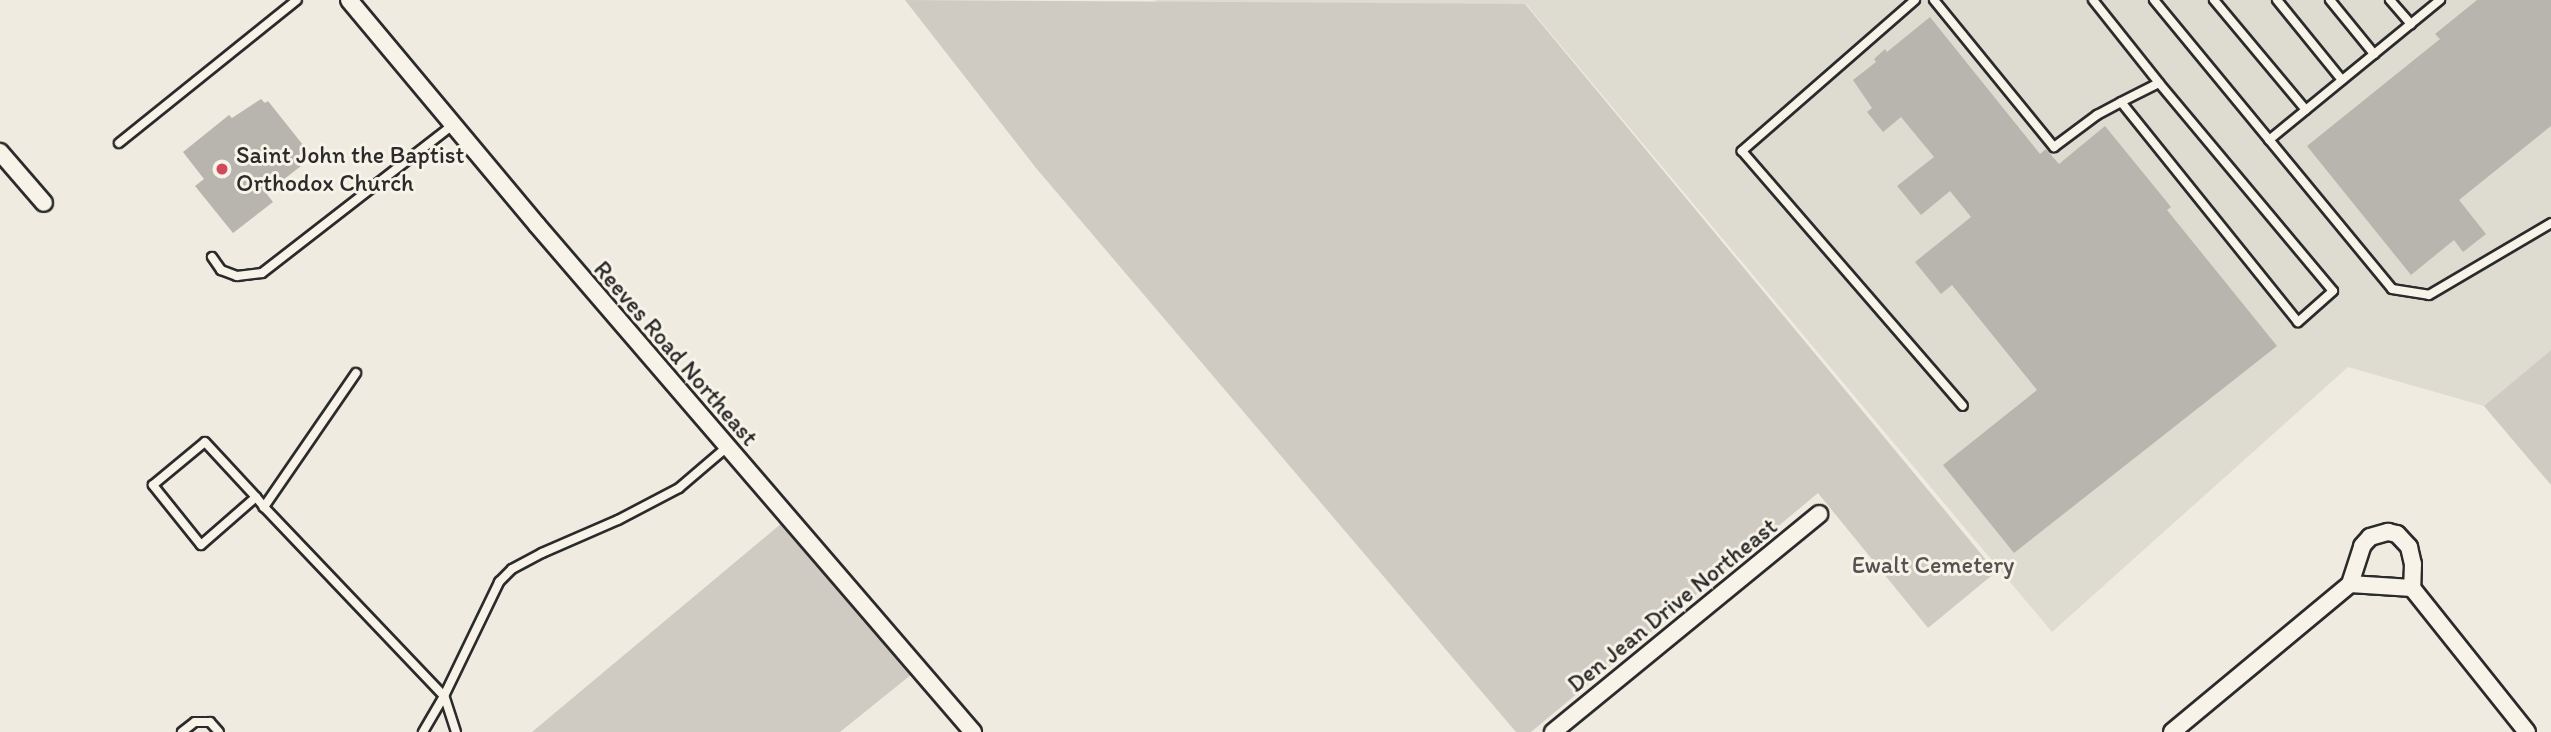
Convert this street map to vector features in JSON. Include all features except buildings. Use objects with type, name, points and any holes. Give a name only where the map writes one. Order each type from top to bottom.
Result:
[{"type":"street","name":"Reeves Road Northeast","points":[[349,0],[727,447],[973,732]]},
{"type":"street","points":[[0,152],[44,204]]},
{"type":"street","name":"Den Jean Drive Northeast","points":[[1553,732],[1819,514]]},
{"type":"street","points":[[2172,732],[2350,584],[2362,546],[2370,537],[2388,532],[2397,534],[2409,547],[2413,564],[2412,588],[2527,732]]},
{"type":"street","points":[[2350,584],[2412,588]]},
{"type":"lane","points":[[119,142],[297,0]]},
{"type":"lane","points":[[1916,0],[1742,151],[1963,407]]},
{"type":"lane","points":[[1934,0],[2054,147],[2097,115],[2158,83]]},
{"type":"lane","points":[[2093,0],[2158,83],[2333,291],[2298,322],[2121,103]]},
{"type":"lane","points":[[2154,0],[2392,289],[2429,295],[2551,223]]},
{"type":"lane","points":[[2214,0],[2306,110]]},
{"type":"lane","points":[[2277,0],[2342,80]]},
{"type":"lane","points":[[2330,0],[2374,54]]},
{"type":"lane","points":[[2390,0],[2411,24]]},
{"type":"lane","points":[[2269,140],[2441,0]]},
{"type":"lane","points":[[212,257],[221,270],[237,276],[262,273],[453,125]]},
{"type":"lane","points":[[264,507],[356,373]]},
{"type":"lane","points":[[256,497],[201,545],[153,485],[205,442],[444,696],[456,732]]},
{"type":"lane","points":[[424,732],[499,582],[512,569],[679,488],[727,447]]},
{"type":"lane","points":[[182,732],[195,722],[210,722],[219,732]]},
{"type":"shaded area","points":[[1153,0],[2551,0],[2551,350],[2484,406],[2348,367],[2052,632],[1526,4],[1165,4]]},
{"type":"green space","name":"Ewalt Cemetery","points":[[905,0],[1525,4],[1996,572],[1928,628],[1818,493],[1531,732],[1516,732],[1036,168]]},
{"type":"green space","points":[[2551,350],[2551,485],[2484,406]]},
{"type":"green space","points":[[782,523],[912,674],[840,732],[532,732]]},
{"type":"place","name":"Saint John the Baptist Orthodox Church","points":[[222,169]]}]
